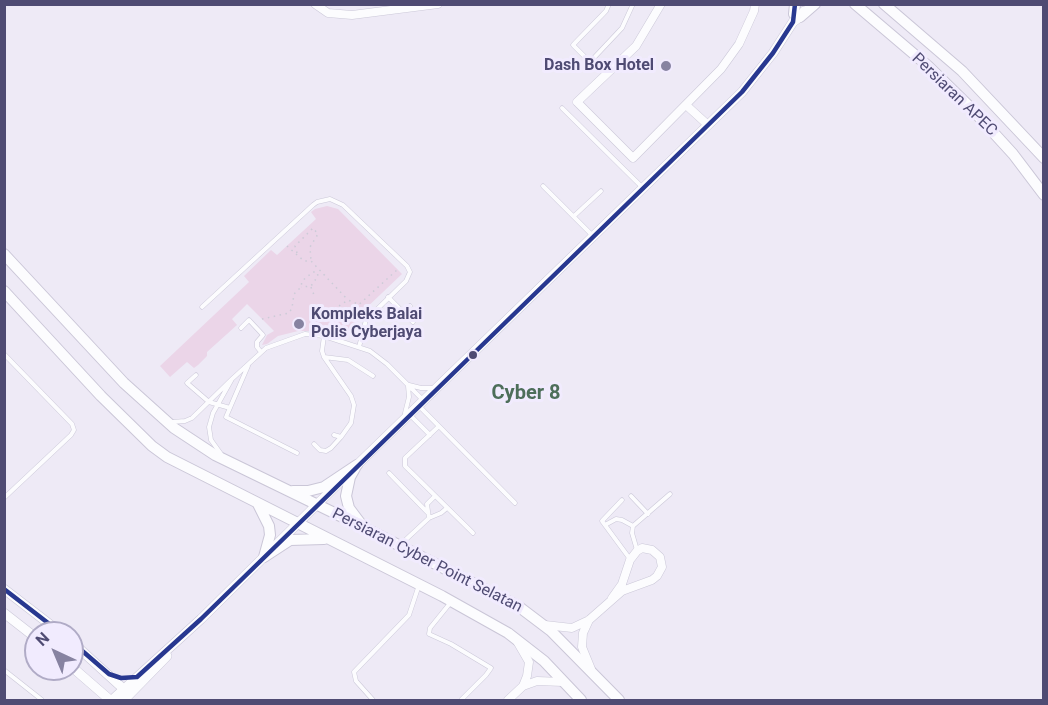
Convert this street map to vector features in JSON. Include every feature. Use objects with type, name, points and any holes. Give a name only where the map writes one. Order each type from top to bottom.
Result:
[{"type":"main road","points":[[796,12],[815,4]]},
{"type":"main road","points":[[848,4],[866,14]]},
{"type":"main road","name":"Persiaran APEC","points":[[855,4],[928,66],[970,107],[1013,154],[1044,195]]},
{"type":"main road","name":"Persiaran APEC","points":[[884,4],[962,71],[1044,158]]},
{"type":"main road","name":"Persiaran Cyber Point Selatan","points":[[4,254],[124,383],[165,421],[215,455],[519,606],[544,625],[619,700]]},
{"type":"main road","name":"Persiaran Cyber Point Selatan","points":[[4,291],[101,396],[152,446],[167,457],[451,601],[516,638],[544,661],[581,700]]},
{"type":"main road","points":[[287,490],[299,492],[317,490],[331,484],[357,465]]},
{"type":"main road","points":[[357,465],[350,477],[346,496],[353,515],[364,528]]},
{"type":"main road","points":[[258,503],[269,526],[270,536],[264,557]]},
{"type":"main road","points":[[264,557],[290,540],[327,539]]},
{"type":"street","points":[[315,4],[328,13],[352,15],[438,4]]},
{"type":"street","points":[[661,4],[636,46],[577,102],[633,158],[721,69],[739,44],[755,4]]},
{"type":"street","points":[[84,676],[111,700],[126,695],[317,504],[742,92],[773,53],[796,12],[808,4]]},
{"type":"street","points":[[686,105],[708,125]]},
{"type":"street","points":[[544,625],[572,628],[589,620],[622,591],[652,580],[662,567],[660,557],[652,550],[642,548],[637,551],[630,560],[622,584],[612,598]]},
{"type":"street","points":[[4,589],[45,621]]},
{"type":"street","points":[[4,613],[24,629]]},
{"type":"street","points":[[126,695],[137,677],[201,619]]},
{"type":"street","points":[[589,620],[583,633],[582,646],[593,674]]},
{"type":"street","points":[[516,638],[529,662],[523,686]]},
{"type":"street","points":[[84,653],[126,695]]},
{"type":"street","points":[[100,668],[121,678],[137,677]]},
{"type":"street","points":[[508,700],[523,686],[537,681],[563,682]]},
{"type":"lane","points":[[609,4],[606,11],[573,45],[590,62],[622,28],[633,4]]},
{"type":"lane","points":[[562,108],[643,188]]},
{"type":"lane","points":[[543,186],[593,236]]},
{"type":"lane","points":[[574,216],[601,191]]},
{"type":"lane","points":[[202,307],[313,205],[330,199],[343,204],[407,266],[410,272],[409,277],[366,320],[359,347]]},
{"type":"lane","points":[[388,297],[413,322]]},
{"type":"lane","points":[[403,313],[410,306]]},
{"type":"lane","points":[[241,328],[249,321],[263,335],[257,342],[257,347],[261,352]]},
{"type":"lane","points":[[165,421],[185,421],[209,402],[261,352],[305,334],[324,336],[359,347],[380,358],[408,385],[438,427],[515,503]]},
{"type":"lane","points":[[314,444],[320,450],[326,451],[332,448],[351,423],[354,405],[351,396],[324,357],[322,351],[324,336]]},
{"type":"lane","points":[[4,354],[72,424],[74,430],[4,498]]},
{"type":"lane","points":[[324,357],[348,360],[373,375]]},
{"type":"lane","points":[[250,363],[226,417],[297,453]]},
{"type":"lane","points":[[195,375],[188,383],[209,402],[230,408]]},
{"type":"lane","points":[[229,462],[215,447],[209,434],[211,419],[232,379]]},
{"type":"lane","points":[[408,385],[427,389],[440,385]]},
{"type":"lane","points":[[402,422],[408,405],[408,385]]},
{"type":"lane","points":[[409,414],[430,435]]},
{"type":"lane","points":[[438,427],[405,458],[405,466],[472,533]]},
{"type":"lane","points":[[334,435],[341,437]]},
{"type":"lane","points":[[388,473],[427,512]]},
{"type":"lane","points":[[637,551],[632,533],[633,526],[670,494]]},
{"type":"lane","points":[[429,518],[427,504],[435,496]]},
{"type":"lane","points":[[631,496],[648,514]]},
{"type":"lane","points":[[622,500],[602,521],[630,560]]},
{"type":"lane","points":[[399,546],[429,518],[447,508]]},
{"type":"lane","points":[[605,525],[616,519],[633,526]]},
{"type":"lane","points":[[373,700],[356,681],[354,672],[409,615],[419,585]]},
{"type":"lane","points":[[451,601],[428,634],[472,655],[490,666],[491,669],[461,700]]},
{"type":"lane","points":[[4,670],[42,700]]},
{"type":"path","points":[[297,254],[295,246],[313,228],[318,234],[310,247],[311,261],[318,272],[348,300],[358,305]]},
{"type":"path","points":[[287,246],[304,261],[311,261]]},
{"type":"path","points":[[347,336],[351,314],[398,270]]},
{"type":"path","points":[[262,319],[289,313],[294,294],[301,287],[302,281],[313,272],[318,272]]},
{"type":"path","points":[[301,287],[311,286],[318,272]]},
{"type":"path","points":[[311,286],[314,295]]},
{"type":"path","points":[[339,306],[348,300]]},
{"type":"shaded area","points":[[327,206],[338,209],[402,274],[361,313],[354,330],[347,336],[298,331],[278,336],[262,345],[267,335],[274,331],[247,304],[232,319],[237,325],[207,352],[207,356],[198,365],[194,368],[187,362],[170,377],[160,366],[249,282],[244,276],[271,250],[277,255],[316,219],[311,212]]},
{"type":"transit line","points":[[84,652],[109,674],[121,678],[137,677],[201,619],[742,92],[773,53],[793,22],[795,4]]},
{"type":"transit line","points":[[4,589],[45,621]]},
{"type":"place","name":"Dash Box Hotel","points":[[666,66]]},
{"type":"place","name":"Kompleks Balai Polis Cyberjaya","points":[[299,324]]},
{"type":"district","name":"Cyber 8","points":[[526,394]]}]
